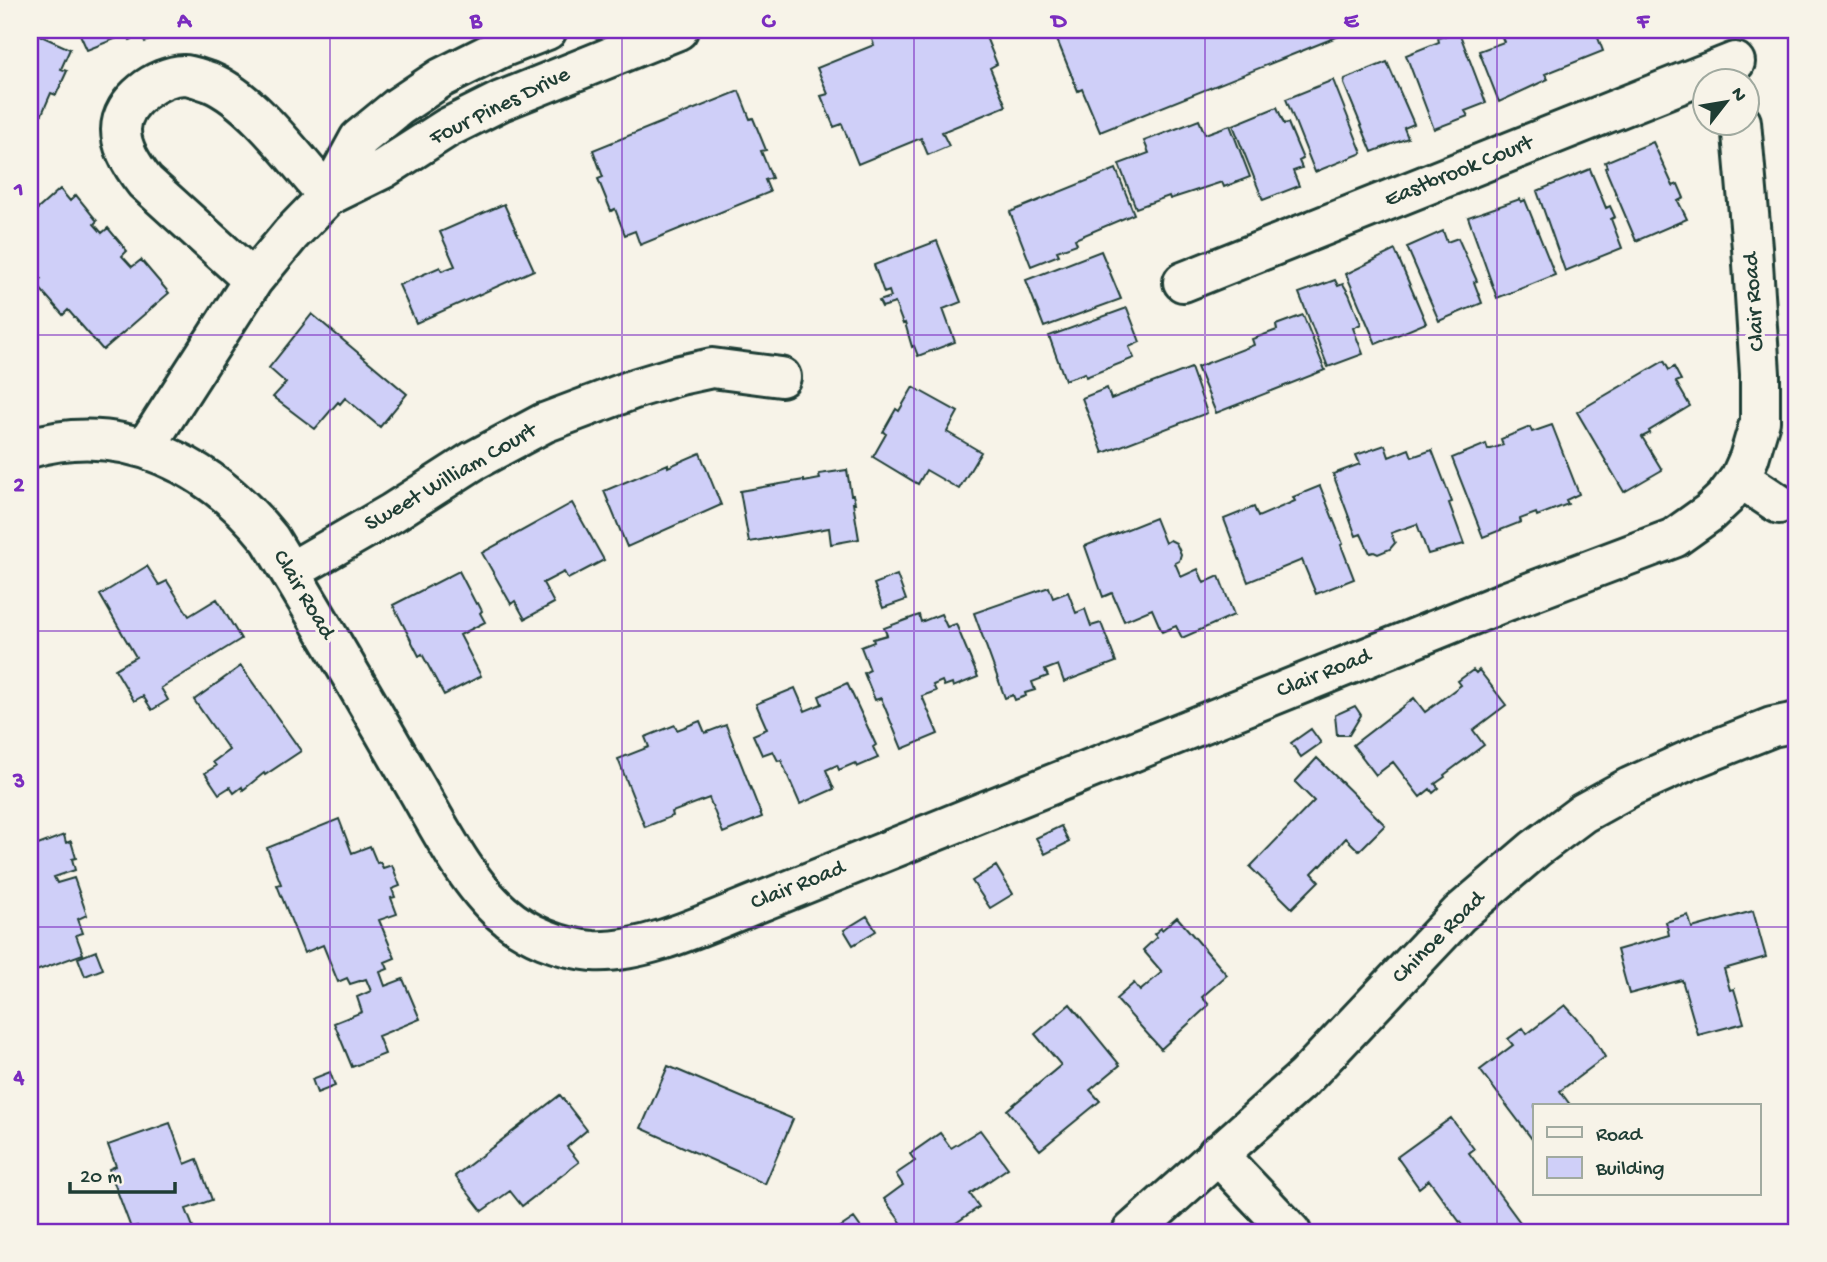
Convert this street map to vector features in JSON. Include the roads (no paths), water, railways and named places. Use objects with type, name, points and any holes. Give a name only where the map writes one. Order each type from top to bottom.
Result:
[{"type":"street","name":"Four Pines Drive","points":[[145,448],[253,280],[290,234],[328,196],[359,139],[398,107],[441,78],[501,48],[547,30]]},
{"type":"street","name":"Four Pines Drive","points":[[328,196],[383,169],[447,128],[502,101],[678,30]]},
{"type":"street","name":"Eastbrook Court","points":[[1183,282],[1734,57]]},
{"type":"street","points":[[253,280],[145,182],[135,169],[121,134],[121,123],[129,105],[137,96],[156,83],[185,75],[210,82],[246,104],[328,196]]},
{"type":"street","name":"Clair Road","points":[[30,448],[65,440],[110,440],[145,448],[197,472],[229,496],[258,524],[290,572],[449,843],[482,892],[501,913],[545,940],[566,947],[594,951],[626,950],[765,900],[1494,606],[1674,538],[1709,513],[1740,478],[1760,421],[1760,373],[1742,136]]},
{"type":"street","name":"Sweet William Court","points":[[290,572],[392,513],[473,461],[544,423],[648,385],[712,368],[781,377]]},
{"type":"street","points":[[1740,478],[1779,504]]},
{"type":"street","name":"Chinoe Road","points":[[1132,1232],[1304,1078],[1459,914],[1535,849],[1583,813],[1630,787],[1693,758],[1772,727],[1797,722]]},
{"type":"street","points":[[1217,1154],[1291,1232]]}]
